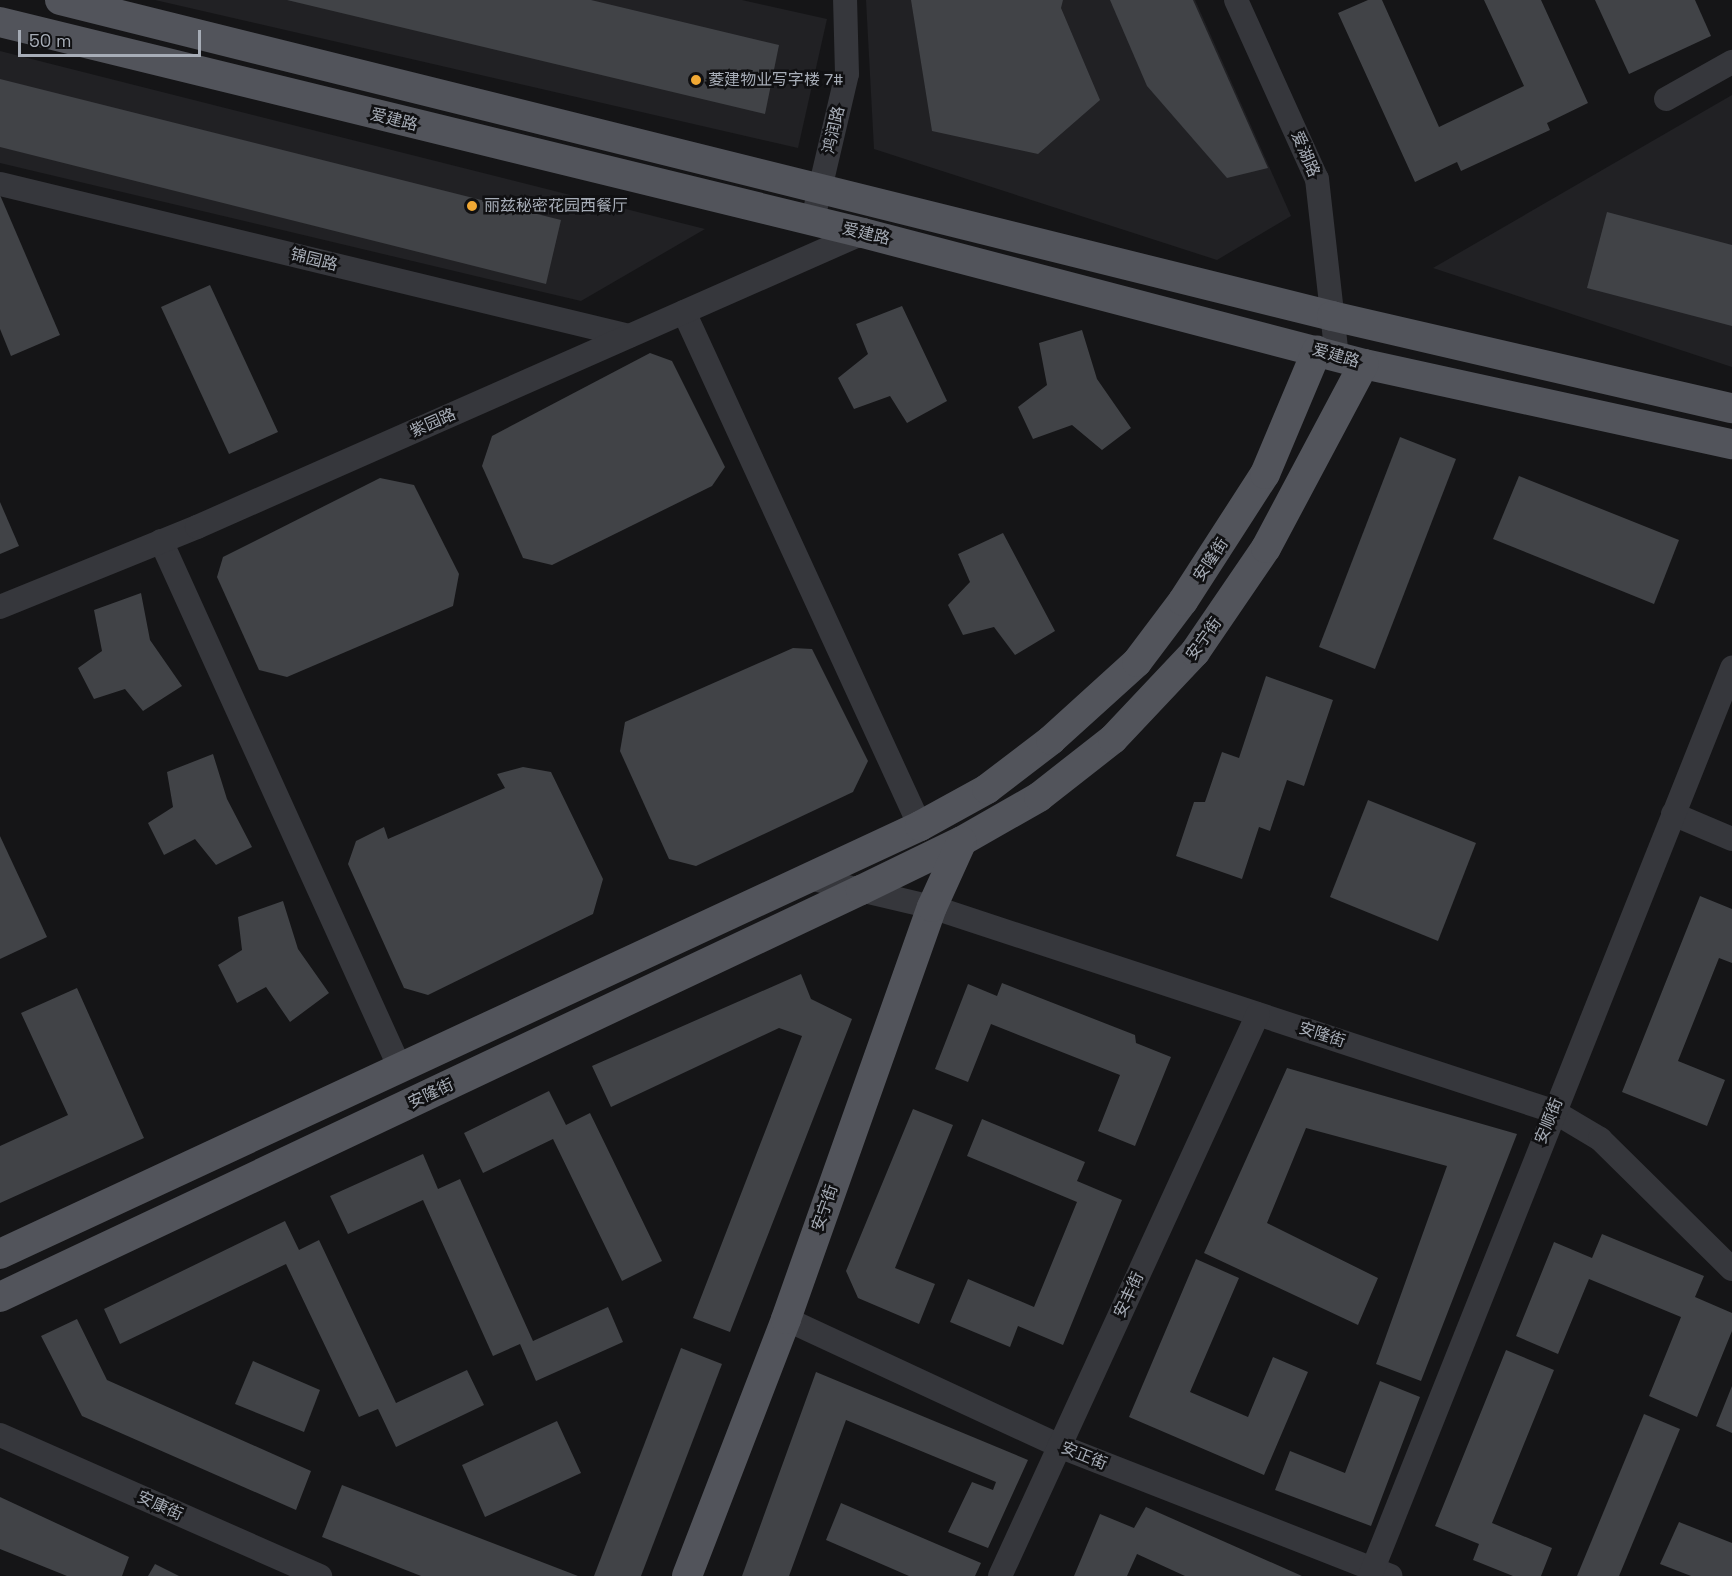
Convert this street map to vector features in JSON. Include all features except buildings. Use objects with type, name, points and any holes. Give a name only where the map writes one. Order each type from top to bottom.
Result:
[{"type":"main road","name":"爱建路","points":[[60,0],[1332,316],[1732,408]]},
{"type":"main road","name":"爱建路","points":[[0,22],[812,223],[863,233],[1340,357],[1732,444]]},
{"type":"main road","name":"安隆街","points":[[0,1254],[805,877],[920,826],[987,789],[1051,740],[1137,662],[1216,554],[1340,357]]},
{"type":"main road","name":"安宁街","points":[[861,890],[962,841],[1039,797],[1113,739],[1195,652],[1266,548],[1340,357]]},
{"type":"main road","name":"安宁街","points":[[687,1576],[786,1319],[932,906],[962,841]]},
{"type":"main road","name":"安隆街","points":[[0,1297],[861,890]]},
{"type":"street","name":"鸿润路","points":[[812,223],[847,74],[845,0]]},
{"type":"street","name":"爱湖路","points":[[1236,0],[1317,179],[1332,316],[1340,357]]},
{"type":"street","points":[[1666,99],[1732,62]]},
{"type":"street","name":"锦园路","points":[[0,184],[629,336]]},
{"type":"street","name":"紫园路","points":[[0,607],[161,541],[863,233]]},
{"type":"street","points":[[684,312],[920,826]]},
{"type":"street","points":[[161,541],[399,1066]]},
{"type":"street","name":"安顺街","points":[[1377,1574],[1552,1111],[1732,668]]},
{"type":"street","points":[[1673,814],[1732,839]]},
{"type":"street","name":"安隆街","points":[[805,877],[932,906],[1552,1111],[1600,1139],[1732,1269]]},
{"type":"street","name":"安丰街","points":[[1000,1576],[1258,1014]]},
{"type":"street","name":"安正街","points":[[786,1319],[1059,1446],[1377,1574]]},
{"type":"street","name":"安康街","points":[[0,1435],[320,1576]]},
{"type":"shaded area","points":[[155,0],[742,0],[827,19],[798,148]]},
{"type":"shaded area","points":[[866,0],[1195,0],[1291,216],[1217,260],[874,149]]},
{"type":"shaded area","points":[[0,51],[705,229],[581,301],[0,163]]},
{"type":"shaded area","points":[[1732,95],[1732,367],[1433,268]]},
{"type":"place","name":"菱建物业写字楼 7#","points":[[696,80]]},
{"type":"place","name":"丽兹秘密花园西餐厅","points":[[472,206]]}]
